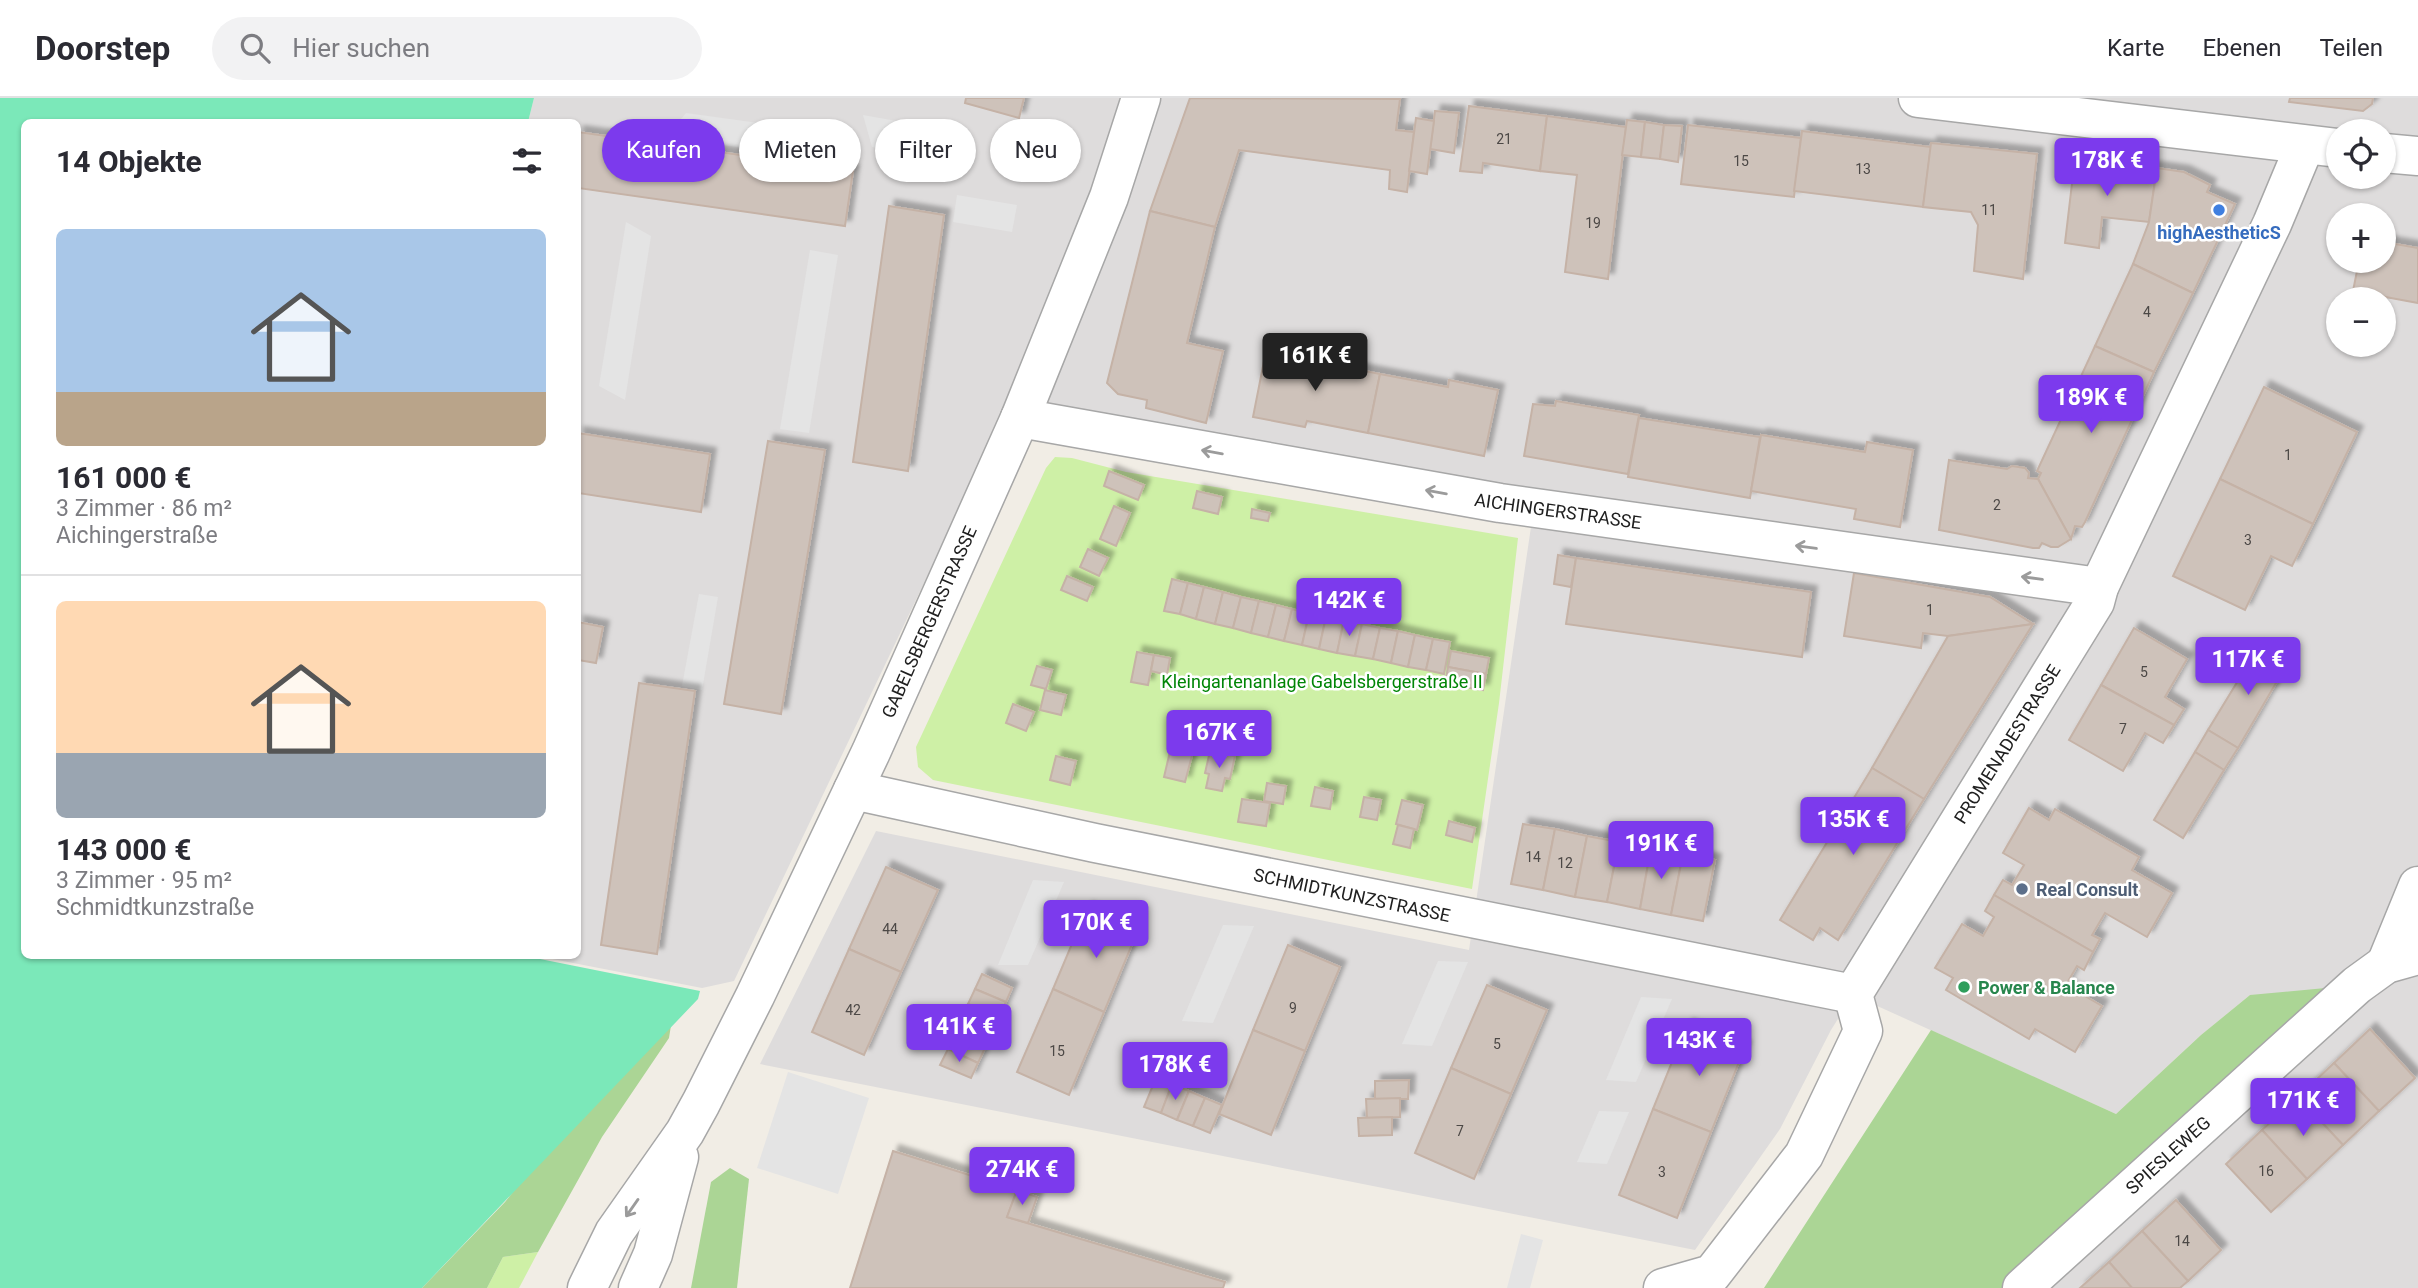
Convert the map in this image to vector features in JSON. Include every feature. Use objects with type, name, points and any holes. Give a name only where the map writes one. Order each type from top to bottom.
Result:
[{"type":"street","name":"GABELSBERGERSTRASSE","points":[[587,1288],[614,1233],[685,1132],[755,996],[853,790],[1020,418],[1109,197],[1140,98]]},
{"type":"street","points":[[1918,98],[2321,146]]},
{"type":"street","name":"PROMENADESTRASSE","points":[[1853,994],[2095,602],[2099,587],[2272,224],[2321,146]]},
{"type":"street","points":[[2396,154],[2418,156]]},
{"type":"street","name":"AICHINGERSTRASSE","points":[[1020,418],[1500,503],[2099,587]]},
{"type":"street","name":"SCHMIDTKUNZSTRASSE","points":[[853,790],[1095,843],[1853,994]]},
{"type":"street","points":[[2402,959],[2418,886]]},
{"type":"street","name":"SPIESLEWEG","points":[[2022,1288],[2357,985],[2402,959]]},
{"type":"street","points":[[1662,1288],[1712,1274],[1804,1155],[1863,1031],[1853,994]]},
{"type":"street","name":"GABELSBERGERSTRASSE","points":[[638,1288],[653,1254],[685,1132]]},
{"type":"shaded area","points":[[534,98],[2418,98],[2418,1288],[2022,1288],[2250,995],[2201,1035],[2116,1114],[1853,995],[1831,1030],[1780,1129],[1695,1250],[760,1064],[876,831],[1469,950],[1532,520],[999,426],[734,981],[702,988],[552,959],[581,959],[581,119],[529,119]]},
{"type":"shaded area","points":[[686,113],[739,120],[739,147],[725,145],[725,119],[681,119]]},
{"type":"shaded area","points":[[863,115],[885,119],[875,119],[875,148],[872,147]]},
{"type":"shaded area","points":[[957,195],[1017,205],[1012,232],[953,222]]},
{"type":"shaded area","points":[[626,222],[651,236],[625,400],[599,386]]},
{"type":"shaded area","points":[[810,250],[838,255],[809,433],[780,429]]},
{"type":"shaded area","points":[[699,594],[718,597],[702,690],[682,686]]},
{"type":"shaded area","points":[[1033,880],[1064,882],[1028,965],[998,965]]},
{"type":"shaded area","points":[[1223,925],[1254,926],[1213,1023],[1182,1021]]},
{"type":"shaded area","points":[[1438,961],[1468,962],[1432,1046],[1402,1044]]},
{"type":"shaded area","points":[[1641,997],[1672,999],[1636,1082],[1606,1080]]},
{"type":"shaded area","points":[[788,1072],[869,1098],[838,1194],[757,1168]]},
{"type":"shaded area","points":[[1599,1111],[1629,1112],[1607,1164],[1577,1162]]},
{"type":"shaded area","points":[[1521,1234],[1543,1240],[1530,1288],[1507,1288]]},
{"type":"green space","points":[[0,98],[534,98],[529,119],[21,119],[21,959],[540,959],[700,991],[698,999],[422,1288],[0,1288]]},
{"type":"green space","name":"Kleingartenanlage Gabelsbergerstraße II","points":[[1055,457],[1072,458],[1126,472],[1518,538],[1499,703],[1472,889],[933,780],[918,767],[916,747],[1046,468]]},
{"type":"green space","points":[[2357,985],[2022,1288],[1764,1288],[1931,1030],[2116,1114],[2201,1035],[2250,995]]},
{"type":"green space","points":[[677,988],[669,1038],[602,1137],[538,1252],[503,1257],[487,1288],[422,1288],[505,1202]]},
{"type":"green space","points":[[730,1168],[749,1179],[737,1288],[691,1288],[711,1182]]},
{"type":"green space","points":[[538,1252],[519,1288],[487,1288],[503,1257]]},
{"type":"building","points":[[966,98],[1024,98],[1019,118],[965,103]]},
{"type":"building","points":[[1190,98],[1400,99],[1396,130],[1414,132],[1407,192],[1389,189],[1390,170],[1239,150],[1215,227],[1150,211]]},
{"type":"building","points":[[2290,98],[2373,98],[2372,104],[2363,111],[2289,102]]},
{"type":"building","points":[[1469,106],[1547,116],[1540,171],[1483,163],[1482,173],[1460,171]]},
{"type":"building","points":[[1435,111],[1459,113],[1454,153],[1430,149]]},
{"type":"building","points":[[1547,116],[1626,127],[1608,279],[1565,272],[1577,175],[1540,171]]},
{"type":"building","points":[[1416,118],[1434,121],[1427,174],[1409,171]]},
{"type":"building","points":[[1627,120],[1645,122],[1641,157],[1622,155]]},
{"type":"building","points":[[1645,122],[1664,125],[1660,159],[1641,157]]},
{"type":"building","points":[[1664,125],[1682,126],[1678,162],[1660,159]]},
{"type":"building","points":[[1688,125],[1801,138],[1794,197],[1681,184]]},
{"type":"building","points":[[1802,131],[1931,147],[1923,207],[1794,191]]},
{"type":"building","points":[[581,132],[602,135],[602,182],[725,182],[725,153],[739,155],[739,182],[851,182],[845,226],[581,188]]},
{"type":"building","points":[[1931,143],[2037,154],[2023,279],[1974,271],[1978,225],[1971,212],[1923,207]]},
{"type":"building","points":[[2075,158],[2157,168],[2149,222],[2102,217],[2099,248],[2065,243]]},
{"type":"building","points":[[2157,168],[2184,172],[2210,185],[2207,192],[2235,204],[2193,293],[2133,264],[2149,222]]},
{"type":"building","points":[[889,206],[944,215],[908,471],[853,462]]},
{"type":"building","points":[[1150,211],[1215,227],[1187,343],[1223,351],[1206,423],[1146,408],[1147,400],[1118,394],[1107,383]]},
{"type":"building","points":[[2396,244],[2418,248],[2418,303],[2396,299],[2396,287],[2354,287],[2357,273],[2396,273]]},
{"type":"building","points":[[2133,264],[2193,293],[2154,372],[2095,346]]},
{"type":"building","points":[[2095,346],[2154,372],[2085,522],[2082,527],[2075,526],[2071,539],[2038,479],[2041,473],[2037,471]]},
{"type":"building","points":[[1266,351],[1380,374],[1368,433],[1307,421],[1305,427],[1253,417]]},
{"type":"building","points":[[1380,374],[1448,387],[1449,380],[1498,390],[1484,456],[1368,433]]},
{"type":"building","points":[[2264,387],[2357,432],[2313,524],[2220,479]]},
{"type":"building","points":[[1556,401],[1639,415],[1628,474],[1524,456],[1533,404],[1555,406]]},
{"type":"building","points":[[1639,418],[1760,437],[1750,498],[1628,477]]},
{"type":"building","points":[[581,433],[710,454],[701,512],[581,493]]},
{"type":"building","points":[[1761,435],[1865,452],[1867,442],[1913,450],[1900,527],[1854,519],[1856,509],[1751,491]]},
{"type":"building","points":[[768,441],[825,450],[781,714],[724,704]]},
{"type":"building","points":[[1949,460],[2007,469],[2012,466],[2025,468],[2029,473],[2028,478],[2038,479],[2071,539],[2058,547],[2042,543],[2039,548],[2033,548],[1939,530]]},
{"type":"building","points":[[1109,471],[1144,485],[1138,500],[1104,486]]},
{"type":"building","points":[[2220,479],[2313,524],[2292,566],[2271,556],[2245,610],[2173,576]]},
{"type":"building","points":[[1197,491],[1222,497],[1218,514],[1193,508]]},
{"type":"building","points":[[1114,506],[1130,513],[1116,546],[1100,539]]},
{"type":"building","points":[[1252,509],[1270,513],[1268,521],[1251,518]]},
{"type":"building","points":[[1088,549],[1108,558],[1099,576],[1080,567]]},
{"type":"building","points":[[1558,555],[1576,558],[1571,587],[1554,584]]},
{"type":"building","points":[[1576,558],[1811,592],[1802,657],[1566,624]]},
{"type":"building","points":[[1854,573],[1990,597],[2033,624],[1948,636],[1923,633],[1921,648],[1844,636]]},
{"type":"building","points":[[1067,576],[1093,587],[1087,601],[1061,590]]},
{"type":"building","points":[[1172,579],[1188,583],[1180,614],[1164,611]]},
{"type":"building","points":[[1188,583],[1204,587],[1196,619],[1180,614]]},
{"type":"building","points":[[1204,587],[1223,592],[1215,624],[1196,619]]},
{"type":"building","points":[[1223,592],[1241,597],[1233,628],[1215,624]]},
{"type":"building","points":[[1241,597],[1259,601],[1251,633],[1233,628]]},
{"type":"building","points":[[1259,601],[1276,605],[1268,637],[1251,633]]},
{"type":"building","points":[[1353,603],[1370,607],[1367,622],[1350,619]]},
{"type":"building","points":[[1276,605],[1292,609],[1284,641],[1268,637]]},
{"type":"building","points":[[1292,609],[1309,614],[1302,645],[1284,641]]},
{"type":"building","points":[[1309,614],[1326,617],[1319,649],[1302,645]]},
{"type":"building","points":[[1326,617],[1344,620],[1337,653],[1319,649]]},
{"type":"building","points":[[1344,620],[1362,624],[1355,656],[1337,653]]},
{"type":"building","points":[[581,623],[603,627],[596,663],[581,660]]},
{"type":"building","points":[[1362,624],[1380,628],[1373,659],[1355,656]]},
{"type":"building","points":[[2033,624],[1924,799],[1872,768],[1948,636]]},
{"type":"building","points":[[1380,628],[1398,631],[1391,663],[1373,659]]},
{"type":"building","points":[[2134,628],[2187,659],[2165,697],[2184,709],[2174,725],[2101,685]]},
{"type":"building","points":[[1398,631],[1415,635],[1408,667],[1391,663]]},
{"type":"building","points":[[1415,635],[1433,639],[1426,670],[1408,667]]},
{"type":"building","points":[[1433,639],[1450,642],[1444,674],[1426,670]]},
{"type":"building","points":[[2258,648],[2290,659],[2238,748],[2208,730]]},
{"type":"building","points":[[1451,651],[1489,658],[1486,674],[1448,667]]},
{"type":"building","points":[[1137,652],[1154,655],[1148,685],[1131,682]]},
{"type":"building","points":[[1154,655],[1170,658],[1167,675],[1151,671]]},
{"type":"building","points":[[1037,666],[1052,670],[1046,689],[1031,685]]},
{"type":"building","points":[[1448,667],[1486,674],[1483,690],[1445,684]]},
{"type":"building","points":[[639,683],[695,691],[657,954],[601,945]]},
{"type":"building","points":[[2101,685],[2174,725],[2163,743],[2145,733],[2123,771],[2069,740]]},
{"type":"building","points":[[1045,690],[1066,695],[1061,715],[1040,710]]},
{"type":"building","points":[[1013,704],[1034,712],[1026,731],[1006,723]]},
{"type":"building","points":[[2208,730],[2238,748],[2224,770],[2195,752]]},
{"type":"building","points":[[1172,743],[1194,748],[1185,782],[1164,777]]},
{"type":"building","points":[[1210,751],[1235,756],[1230,779],[1225,778],[1222,791],[1206,788],[1209,774],[1205,773]]},
{"type":"building","points":[[2195,752],[2224,770],[2183,838],[2154,820]]},
{"type":"building","points":[[1056,756],[1076,761],[1070,785],[1050,780]]},
{"type":"building","points":[[1872,768],[1924,799],[1838,940],[1820,928],[1813,940],[1780,920]]},
{"type":"building","points":[[1267,783],[1286,786],[1283,804],[1264,801]]},
{"type":"building","points":[[1315,787],[1333,791],[1330,809],[1311,806]]},
{"type":"building","points":[[1364,797],[1381,800],[1377,820],[1360,817]]},
{"type":"building","points":[[1242,799],[1270,803],[1266,826],[1238,822]]},
{"type":"building","points":[[1402,800],[1423,805],[1417,830],[1396,824]]},
{"type":"building","points":[[2029,808],[2049,820],[2055,809],[2139,857],[2132,870],[2172,893],[2147,937],[2105,913],[2092,935],[2100,939],[2093,952],[1994,895],[2003,880],[2012,885],[2024,865],[2003,853]]},
{"type":"building","points":[[1449,821],[1475,828],[1472,842],[1446,835]]},
{"type":"building","points":[[1523,824],[1555,829],[1543,890],[1511,884]]},
{"type":"building","points":[[1398,825],[1414,829],[1410,848],[1393,844]]},
{"type":"building","points":[[1555,829],[1587,836],[1575,897],[1543,890]]},
{"type":"building","points":[[1587,836],[1619,842],[1607,902],[1575,897]]},
{"type":"building","points":[[1619,842],[1651,848],[1640,909],[1607,902]]},
{"type":"building","points":[[1651,848],[1683,854],[1671,915],[1640,909]]},
{"type":"building","points":[[1683,854],[1715,860],[1703,921],[1671,915]]},
{"type":"building","points":[[886,867],[938,890],[901,972],[849,949]]},
{"type":"building","points":[[1994,895],[2093,952],[2084,970],[2077,966],[2066,985],[2102,1006],[2075,1052],[2035,1029],[2029,1039],[1946,990],[1953,978],[1935,968],[1962,924],[1983,936],[1994,917],[1985,911]]},
{"type":"building","points":[[1087,908],[1138,930],[1104,1012],[1053,989]]},
{"type":"building","points":[[1288,945],[1340,967],[1305,1051],[1253,1030]]},
{"type":"building","points":[[849,949],[901,972],[864,1055],[812,1032]]},
{"type":"building","points":[[982,974],[1012,988],[1006,1002],[975,989]]},
{"type":"building","points":[[1487,985],[1547,1010],[1511,1094],[1451,1068]]},
{"type":"building","points":[[975,989],[1006,1002],[998,1018],[968,1004]]},
{"type":"building","points":[[1053,989],[1104,1012],[1069,1095],[1017,1072]]},
{"type":"building","points":[[968,1004],[998,1018],[992,1033],[961,1019]]},
{"type":"building","points":[[961,1019],[992,1033],[985,1048],[954,1034]]},
{"type":"building","points":[[1687,1025],[1745,1047],[1711,1132],[1653,1109]]},
{"type":"building","points":[[2370,1029],[2415,1078],[2379,1111],[2334,1063]]},
{"type":"building","points":[[1253,1030],[1305,1051],[1271,1135],[1219,1114]]},
{"type":"building","points":[[954,1034],[985,1048],[978,1063],[948,1049]]},
{"type":"building","points":[[948,1049],[978,1063],[971,1078],[940,1065]]},
{"type":"building","points":[[2334,1063],[2379,1111],[2343,1145],[2298,1097]]},
{"type":"building","points":[[1451,1068],[1511,1094],[1474,1179],[1415,1153]]},
{"type":"building","points":[[1156,1078],[1172,1084],[1161,1113],[1144,1107]]},
{"type":"building","points":[[1409,1080],[1408,1099],[1375,1099],[1375,1081]]},
{"type":"building","points":[[1172,1084],[1189,1091],[1177,1120],[1161,1113]]},
{"type":"building","points":[[1189,1091],[1205,1098],[1193,1126],[1177,1120]]},
{"type":"building","points":[[2298,1097],[2343,1145],[2307,1179],[2262,1130]]},
{"type":"building","points":[[1205,1098],[1222,1105],[1210,1133],[1193,1126]]},
{"type":"building","points":[[1400,1098],[1400,1117],[1367,1118],[1366,1099]]},
{"type":"building","points":[[1653,1109],[1711,1132],[1677,1218],[1619,1195]]},
{"type":"building","points":[[1392,1117],[1392,1135],[1359,1136],[1358,1118]]},
{"type":"building","points":[[2262,1130],[2307,1179],[2271,1212],[2226,1164]]},
{"type":"building","points":[[893,1151],[1017,1190],[1007,1217],[1225,1282],[1223,1288],[850,1288]]},
{"type":"building","points":[[1017,1190],[1037,1197],[1028,1223],[1007,1217]]},
{"type":"building","points":[[2176,1200],[2221,1250],[2188,1281],[2142,1231]]},
{"type":"building","points":[[2142,1231],[2188,1281],[2180,1288],[2132,1288],[2109,1262]]},
{"type":"building","points":[[2109,1262],[2132,1288],[2080,1288]]},
{"type":"place","name":"highAestheticS","points":[[2219,210]]},
{"type":"place","name":"Real Consult","points":[[2022,889]]},
{"type":"place","name":"Power & Balance","points":[[1964,987]]}]
